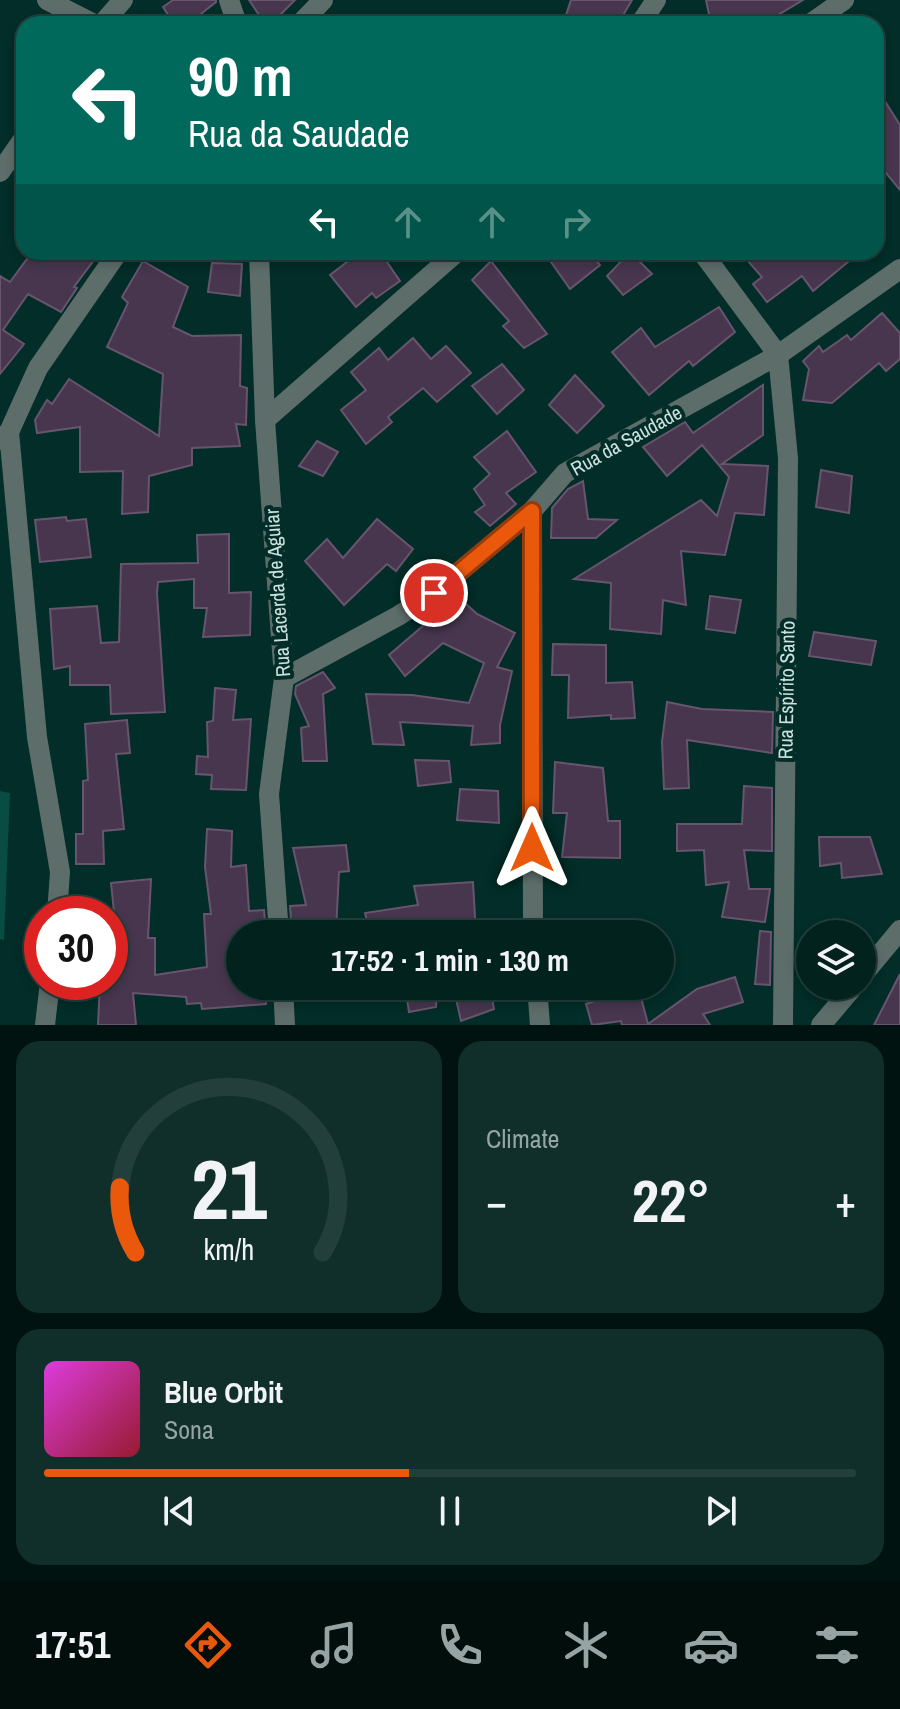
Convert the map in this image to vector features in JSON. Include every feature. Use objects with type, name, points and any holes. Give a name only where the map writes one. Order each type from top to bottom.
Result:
[{"type":"street","points":[[47,0],[78,16]]},
{"type":"street","points":[[109,16],[123,0]]},
{"type":"street","points":[[308,16],[323,0]]},
{"type":"street","points":[[821,16],[844,0]]},
{"type":"street","points":[[0,172],[16,149]]},
{"type":"street","points":[[58,896],[60,872],[37,737],[4,436],[38,368],[112,260]]},
{"type":"street","name":"Rua Lacerda de Aguiar","points":[[259,260],[265,420],[284,678],[269,794],[278,920]]},
{"type":"street","points":[[265,420],[448,260]]},
{"type":"street","points":[[708,260],[778,355]]},
{"type":"street","name":"Rua da Saudade","points":[[284,678],[434,593],[532,511],[565,473],[778,355],[900,269]]},
{"type":"street","name":"Rua Espírito Santo","points":[[778,355],[788,458],[783,1025]]},
{"type":"street","points":[[532,511],[533,920]]},
{"type":"street","points":[[876,959],[900,930]]},
{"type":"street","points":[[45,1025],[48,1000]]},
{"type":"street","points":[[284,1000],[285,1025]]},
{"type":"street","points":[[538,1000],[540,1025]]},
{"type":"street","points":[[821,1025],[842,1000]]},
{"type":"green space","points":[[0,791],[10,793],[4,940],[0,939]]},
{"type":"building","points":[[173,0],[216,0],[198,16],[169,16],[163,7]]},
{"type":"building","points":[[249,0],[295,0],[279,16],[260,16]]},
{"type":"building","points":[[571,0],[632,0],[623,16],[566,16]]},
{"type":"building","points":[[706,0],[803,0],[776,16],[709,16]]},
{"type":"building","points":[[884,100],[900,125],[900,190],[884,171]]},
{"type":"building","points":[[26,260],[94,260],[74,287],[77,288],[61,312],[28,294],[3,330],[24,344],[0,374],[0,276],[10,282]]},
{"type":"building","points":[[350,260],[386,260],[400,281],[376,298],[372,293],[356,307],[330,275]]},
{"type":"building","points":[[596,260],[600,265],[570,289],[551,262]]},
{"type":"building","points":[[622,260],[638,260],[652,274],[623,295],[607,276]]},
{"type":"building","points":[[747,260],[850,260],[813,291],[802,276],[767,302],[753,284],[762,277]]},
{"type":"building","points":[[143,261],[188,287],[173,327],[192,336],[241,335],[240,386],[247,388],[246,425],[236,424],[240,446],[192,448],[192,465],[149,476],[148,512],[122,514],[123,471],[80,472],[80,427],[37,433],[35,420],[47,400],[52,404],[69,379],[159,436],[163,374],[107,347],[128,303],[122,297]]},
{"type":"building","points":[[491,261],[547,334],[524,348],[503,326],[509,321],[472,280]]},
{"type":"building","points":[[212,263],[242,264],[240,296],[208,292]]},
{"type":"building","points":[[719,307],[735,332],[693,366],[689,361],[649,395],[612,352],[641,328],[655,347]]},
{"type":"building","points":[[882,313],[900,333],[900,359],[886,371],[879,363],[832,403],[803,400],[809,369],[803,361],[819,346],[823,352],[847,335],[851,340]]},
{"type":"building","points":[[413,338],[431,359],[446,346],[471,373],[437,402],[423,388],[388,417],[392,422],[366,444],[341,410],[366,390],[351,372],[379,348],[388,360]]},
{"type":"building","points":[[502,364],[524,390],[497,414],[472,386]]},
{"type":"building","points":[[575,375],[604,406],[577,433],[549,405]]},
{"type":"building","points":[[763,385],[763,435],[722,464],[768,466],[764,515],[735,513],[725,555],[681,551],[686,605],[663,600],[661,634],[610,629],[611,583],[574,579],[701,500],[717,516],[729,477],[702,445],[667,476],[643,447],[685,422],[693,433]]},
{"type":"building","points":[[507,431],[536,472],[506,493],[516,504],[490,526],[475,512],[485,505],[474,489],[490,474],[474,457]]},
{"type":"building","points":[[317,441],[338,452],[323,476],[299,466]]},
{"type":"building","points":[[821,470],[852,476],[849,513],[816,507]]},
{"type":"building","points":[[583,481],[588,519],[617,520],[596,538],[551,538],[552,508],[568,489]]},
{"type":"building","points":[[66,517],[67,521],[86,519],[91,557],[40,562],[35,520]]},
{"type":"building","points":[[377,519],[413,549],[396,571],[387,564],[344,605],[305,561],[327,539],[343,558]]},
{"type":"building","points":[[229,534],[229,593],[251,592],[250,635],[203,637],[207,608],[194,608],[194,579],[158,582],[165,712],[111,714],[110,685],[70,685],[70,666],[54,669],[50,609],[97,606],[101,643],[119,642],[121,564],[198,563],[197,535]]},
{"type":"building","points":[[454,593],[477,614],[515,633],[497,667],[512,671],[500,725],[500,743],[471,745],[473,726],[400,722],[404,745],[373,744],[366,694],[412,695],[469,703],[484,663],[443,643],[405,676],[389,655],[431,619],[425,614]]},
{"type":"building","points":[[710,596],[741,600],[735,633],[706,629]]},
{"type":"building","points":[[814,632],[876,641],[871,665],[809,656]]},
{"type":"building","points":[[553,644],[606,645],[606,683],[632,682],[635,718],[611,719],[611,715],[568,718],[569,675],[552,675]]},
{"type":"building","points":[[323,672],[335,688],[323,694],[327,761],[303,761],[301,728],[309,726],[295,694],[296,686]]},
{"type":"building","points":[[215,688],[236,690],[233,720],[251,719],[246,790],[211,789],[212,775],[196,774],[197,756],[208,757],[207,722],[213,721]]},
{"type":"building","points":[[667,702],[702,709],[773,712],[772,753],[687,740],[689,788],[664,789],[662,742]]},
{"type":"building","points":[[127,720],[130,753],[116,754],[124,829],[103,831],[104,864],[76,864],[76,834],[83,834],[83,781],[88,780],[85,724]]},
{"type":"building","points":[[415,760],[449,761],[451,782],[418,786]]},
{"type":"building","points":[[555,762],[603,768],[608,821],[620,821],[620,858],[562,857],[567,813],[553,813]]},
{"type":"building","points":[[744,786],[772,788],[772,851],[744,850],[749,889],[770,889],[765,922],[722,917],[729,882],[706,885],[704,850],[677,851],[677,824],[742,824]]},
{"type":"building","points":[[460,789],[498,791],[499,823],[457,820]]},
{"type":"building","points":[[207,829],[232,831],[231,867],[246,865],[249,911],[264,910],[265,920],[226,920],[226,1000],[266,1000],[266,1004],[202,1009],[201,1003],[187,1004],[186,997],[133,993],[136,1025],[98,1025],[99,1000],[128,1000],[128,896],[112,896],[111,883],[151,879],[148,938],[155,938],[155,975],[207,967],[204,914],[211,914],[205,867]]},
{"type":"building","points":[[819,837],[870,837],[882,874],[842,878],[841,863],[820,866]]},
{"type":"building","points":[[346,845],[349,871],[339,872],[337,920],[291,920],[290,906],[306,905],[293,848]]},
{"type":"building","points":[[473,882],[475,920],[367,920],[365,913],[418,905],[414,886]]},
{"type":"building","points":[[760,931],[771,932],[770,985],[755,984]]},
{"type":"building","points":[[900,974],[900,1025],[874,1025]]},
{"type":"building","points":[[735,977],[743,1002],[703,1014],[710,1025],[622,1025],[621,1021],[592,1025],[586,1004],[598,1000],[642,1000],[648,1024],[697,989]]},
{"type":"building","points":[[407,1000],[436,1000],[436,1007],[409,1012]]},
{"type":"building","points":[[456,1000],[492,1000],[494,1009],[461,1021]]},
{"type":"route","points":[[434,593],[532,511],[532,848]]}]
